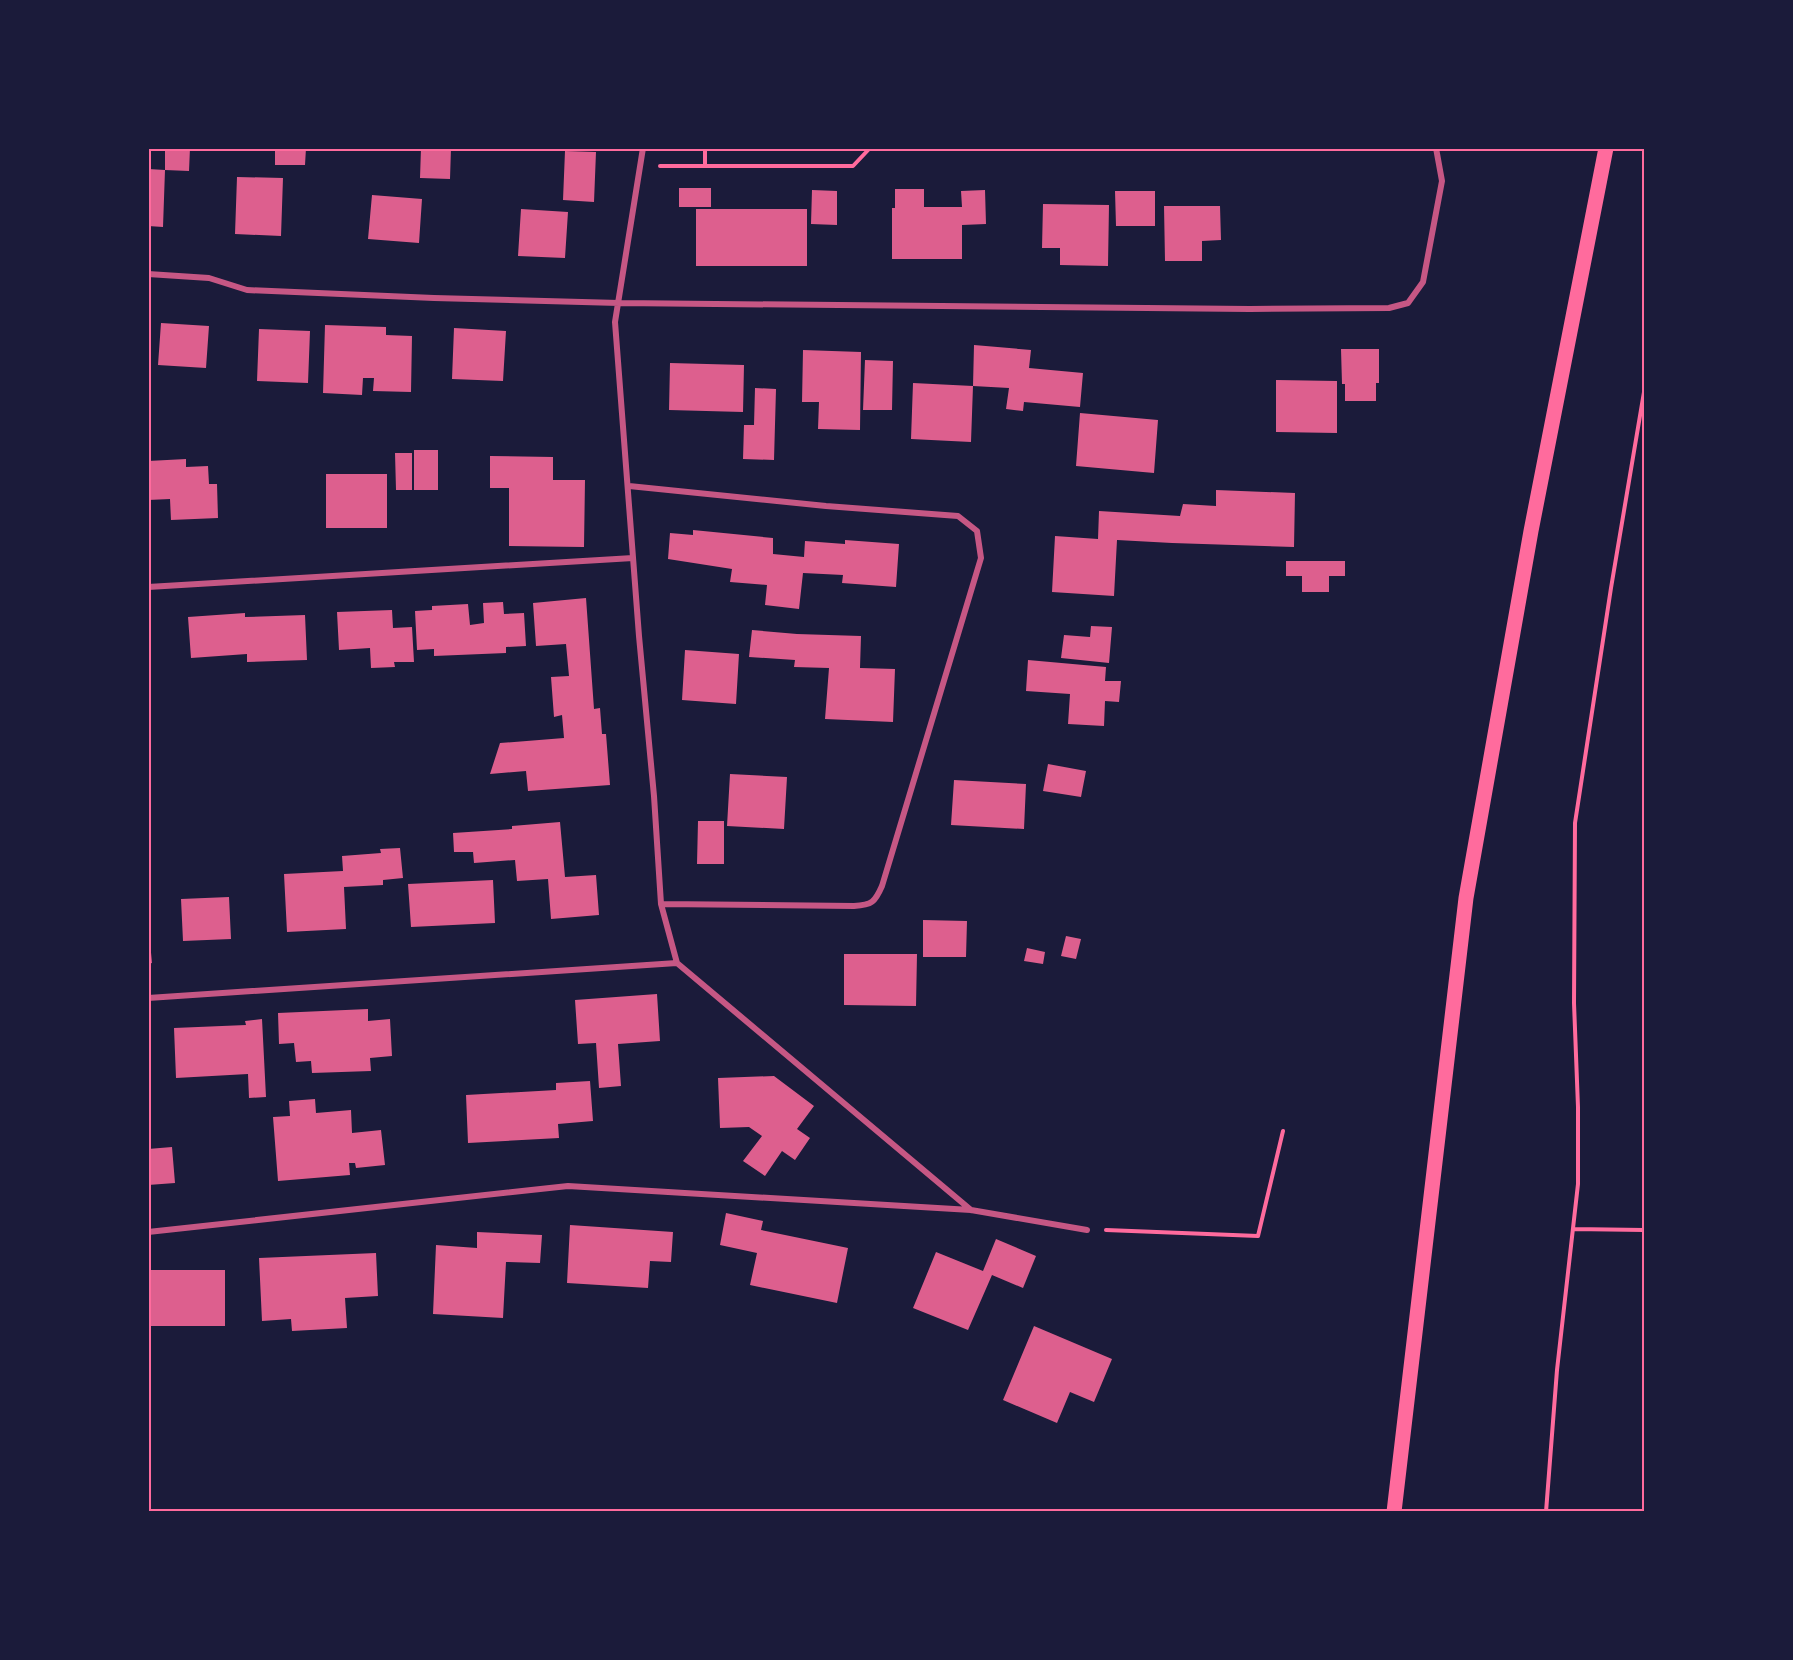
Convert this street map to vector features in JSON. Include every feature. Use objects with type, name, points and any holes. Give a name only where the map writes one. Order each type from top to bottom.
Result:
[{"type":"main road","points":[[1394,1512],[1466,898],[1531,531],[1606,148]]},
{"type":"street","points":[[643,148],[615,322],[661,904],[677,963],[971,1210]]},
{"type":"street","points":[[148,274],[209,278],[247,290],[434,298],[619,303],[1250,309],[1389,308],[1408,303],[1423,282],[1442,181],[1436,148]]},
{"type":"street","points":[[628,486],[826,506],[958,516],[977,531],[981,558],[876,900],[866,905],[854,906],[661,904]]},
{"type":"street","points":[[148,587],[633,558]]},
{"type":"street","points":[[148,998],[677,963]]},
{"type":"street","points":[[148,1232],[568,1186],[971,1210],[1087,1230]]},
{"type":"path","points":[[705,148],[705,166]]},
{"type":"path","points":[[641,166],[853,166],[870,148]]},
{"type":"path","points":[[1546,1512],[1557,1370],[1578,1184],[1574,1003],[1575,822],[1644,392]]},
{"type":"path","points":[[1087,1230],[1258,1236],[1283,1131]]},
{"type":"path","points":[[1573,1229],[1644,1230]]},
{"type":"building","points":[[165,148],[190,148],[189,171],[165,170]]},
{"type":"building","points":[[275,148],[306,148],[305,165],[275,165]]},
{"type":"building","points":[[421,148],[451,148],[450,179],[420,178]]},
{"type":"building","points":[[565,151],[596,152],[594,202],[563,200]]},
{"type":"building","points":[[148,169],[165,170],[163,227],[148,226]]},
{"type":"building","points":[[237,177],[283,178],[281,236],[235,234]]},
{"type":"building","points":[[679,188],[711,188],[711,207],[679,207]]},
{"type":"building","points":[[895,189],[924,189],[924,207],[962,207],[961,191],[985,190],[986,224],[962,225],[962,259],[892,259],[892,208],[895,208]]},
{"type":"building","points":[[812,190],[837,191],[837,225],[811,224]]},
{"type":"building","points":[[1115,191],[1155,191],[1155,226],[1116,226]]},
{"type":"building","points":[[372,195],[422,199],[419,243],[368,239]]},
{"type":"building","points":[[1043,204],[1109,205],[1108,266],[1060,265],[1060,248],[1042,248]]},
{"type":"building","points":[[1164,206],[1220,206],[1221,240],[1202,241],[1202,261],[1165,261]]},
{"type":"building","points":[[521,209],[568,212],[565,258],[518,256]]},
{"type":"building","points":[[696,209],[807,209],[807,266],[696,266]]},
{"type":"building","points":[[161,323],[209,326],[206,368],[158,365]]},
{"type":"building","points":[[325,325],[386,327],[386,335],[412,336],[411,392],[373,391],[374,378],[363,378],[362,395],[323,393]]},
{"type":"building","points":[[454,328],[506,331],[503,381],[452,379]]},
{"type":"building","points":[[259,329],[310,331],[308,383],[257,381]]},
{"type":"building","points":[[974,345],[1031,350],[1029,368],[1083,373],[1080,407],[1024,402],[1023,411],[1006,409],[1009,388],[973,386]]},
{"type":"building","points":[[1341,349],[1379,349],[1379,383],[1376,383],[1376,401],[1345,401]]},
{"type":"building","points":[[803,350],[861,352],[860,430],[818,429],[819,402],[802,402]]},
{"type":"building","points":[[865,360],[893,361],[892,410],[863,410]]},
{"type":"building","points":[[670,363],[744,365],[743,412],[669,410]]},
{"type":"building","points":[[1276,380],[1337,381],[1337,433],[1276,432]]},
{"type":"building","points":[[913,383],[973,386],[971,442],[911,439]]},
{"type":"building","points":[[755,388],[776,389],[774,460],[743,459],[744,425],[754,425]]},
{"type":"building","points":[[1080,413],[1158,420],[1154,473],[1076,466]]},
{"type":"building","points":[[414,450],[438,450],[438,490],[414,490]]},
{"type":"building","points":[[395,453],[412,453],[412,490],[396,490]]},
{"type":"building","points":[[490,456],[553,457],[553,480],[585,480],[584,547],[509,546],[509,488],[490,488]]},
{"type":"building","points":[[186,459],[186,467],[208,466],[209,484],[217,484],[218,518],[171,520],[170,499],[148,500],[148,461]]},
{"type":"building","points":[[326,474],[387,474],[387,528],[326,528]]},
{"type":"building","points":[[1216,490],[1295,493],[1294,547],[1117,540],[1114,596],[1052,592],[1055,536],[1098,539],[1099,511],[1180,516],[1183,504],[1216,506]]},
{"type":"building","points":[[693,530],[773,538],[773,554],[804,557],[805,541],[845,544],[845,540],[899,544],[896,587],[842,583],[843,575],[803,573],[799,609],[765,605],[767,585],[730,582],[732,569],[668,559],[670,533],[693,535]]},
{"type":"building","points":[[1286,561],[1345,561],[1345,576],[1329,576],[1329,592],[1302,592],[1302,576],[1286,576]]},
{"type":"building","points":[[586,598],[594,709],[600,708],[602,734],[606,734],[610,785],[528,791],[526,771],[490,774],[500,743],[564,738],[562,715],[554,717],[551,677],[569,676],[566,644],[536,646],[533,603]]},
{"type":"building","points":[[503,602],[504,614],[524,613],[526,646],[506,647],[506,653],[434,656],[434,649],[417,650],[415,611],[432,610],[432,606],[468,604],[470,625],[484,623],[483,603]]},
{"type":"building","points":[[392,610],[393,628],[412,627],[414,662],[394,662],[395,667],[371,668],[370,648],[339,650],[337,612]]},
{"type":"building","points":[[245,613],[245,617],[305,615],[307,660],[247,662],[247,654],[191,658],[188,617]]},
{"type":"building","points":[[1091,626],[1112,627],[1109,663],[1061,658],[1064,635],[1090,637]]},
{"type":"building","points":[[752,630],[861,636],[860,668],[895,669],[893,722],[825,719],[829,668],[794,667],[795,660],[749,657]]},
{"type":"building","points":[[685,650],[739,654],[736,704],[682,700]]},
{"type":"building","points":[[1028,660],[1106,667],[1105,681],[1121,681],[1119,702],[1105,701],[1104,726],[1068,724],[1070,694],[1026,691]]},
{"type":"building","points":[[1048,764],[1086,771],[1081,797],[1043,791]]},
{"type":"building","points":[[730,774],[787,777],[784,829],[727,826]]},
{"type":"building","points":[[954,780],[1026,784],[1024,829],[951,825]]},
{"type":"building","points":[[698,821],[724,821],[724,864],[697,864]]},
{"type":"building","points":[[560,822],[565,877],[596,875],[599,915],[551,919],[548,879],[517,881],[515,860],[474,863],[473,852],[454,852],[453,833],[512,829],[512,826]]},
{"type":"building","points":[[400,848],[403,878],[383,880],[383,885],[344,887],[346,929],[287,932],[284,874],[343,871],[342,856],[381,853],[380,849]]},
{"type":"building","points":[[493,880],[495,923],[411,927],[408,884]]},
{"type":"building","points":[[229,897],[231,939],[183,941],[181,899]]},
{"type":"building","points":[[923,920],[967,921],[966,957],[923,957]]},
{"type":"building","points":[[1066,936],[1081,939],[1076,959],[1061,956]]},
{"type":"building","points":[[148,942],[150,942],[152,963],[148,964]]},
{"type":"building","points":[[1027,948],[1045,952],[1043,964],[1024,961]]},
{"type":"building","points":[[844,954],[917,954],[916,1006],[844,1005]]},
{"type":"building","points":[[657,994],[660,1041],[618,1044],[621,1086],[599,1088],[596,1043],[578,1044],[575,1000]]},
{"type":"building","points":[[368,1009],[368,1021],[390,1019],[392,1056],[370,1058],[371,1071],[312,1073],[311,1061],[296,1062],[294,1043],[279,1044],[278,1013]]},
{"type":"building","points":[[262,1019],[266,1097],[249,1098],[248,1074],[176,1078],[174,1028],[246,1025],[245,1021]]},
{"type":"building","points":[[774,1076],[814,1106],[797,1129],[810,1138],[795,1160],[782,1151],[765,1176],[743,1161],[762,1136],[749,1127],[720,1128],[718,1078]]},
{"type":"building","points":[[590,1081],[593,1121],[558,1124],[559,1138],[468,1143],[466,1095],[556,1090],[556,1083]]},
{"type":"building","points":[[315,1099],[316,1113],[351,1110],[352,1133],[381,1130],[385,1165],[356,1168],[355,1163],[349,1163],[350,1175],[278,1181],[273,1117],[290,1116],[289,1101]]},
{"type":"building","points":[[172,1147],[175,1183],[148,1185],[148,1149]]},
{"type":"building","points":[[726,1213],[763,1221],[761,1230],[848,1248],[837,1303],[750,1285],[757,1253],[720,1245]]},
{"type":"building","points":[[570,1225],[673,1232],[671,1262],[650,1261],[648,1288],[567,1283]]},
{"type":"building","points":[[477,1232],[542,1235],[540,1263],[506,1262],[503,1318],[433,1314],[436,1245],[477,1248]]},
{"type":"building","points":[[996,1239],[1036,1256],[1023,1288],[992,1275],[968,1330],[913,1308],[936,1252],[983,1271]]},
{"type":"building","points":[[376,1253],[378,1296],[345,1298],[347,1328],[292,1331],[291,1319],[262,1321],[259,1258]]},
{"type":"building","points":[[149,1270],[225,1270],[225,1326],[148,1326]]},
{"type":"building","points":[[1034,1326],[1112,1359],[1094,1402],[1070,1392],[1057,1423],[1003,1400]]}]
